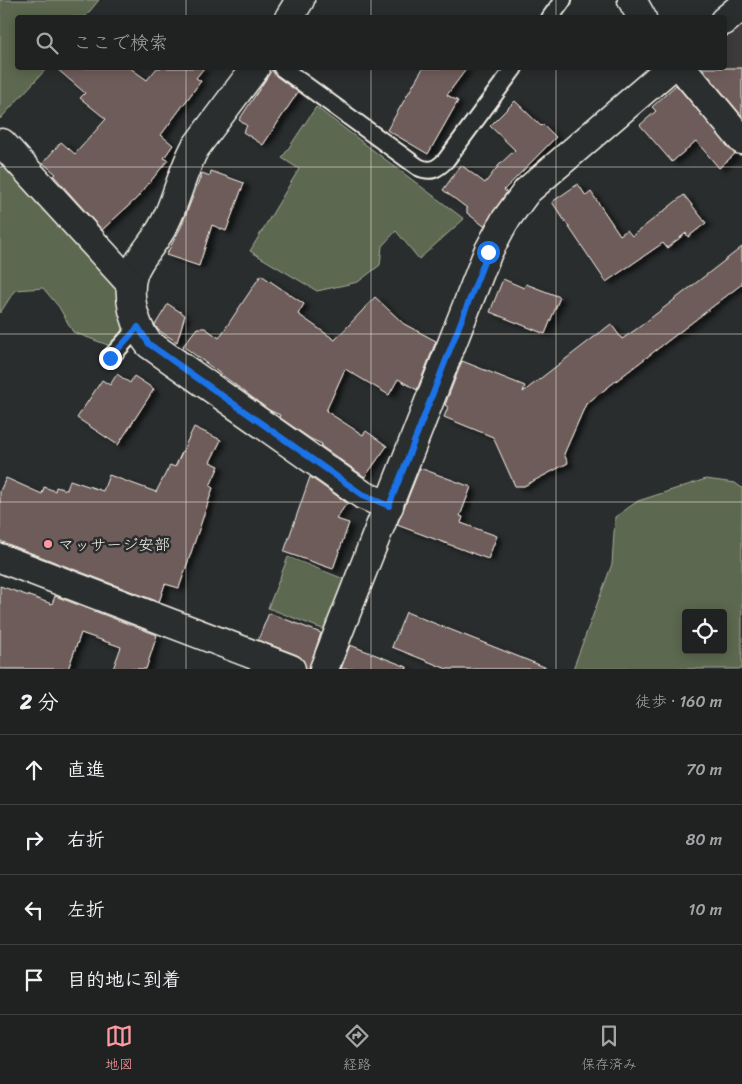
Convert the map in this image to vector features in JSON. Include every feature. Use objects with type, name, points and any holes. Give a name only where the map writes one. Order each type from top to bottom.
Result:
[{"type":"street","points":[[291,15],[300,0]]},
{"type":"street","points":[[632,0],[640,15]]},
{"type":"street","points":[[727,18],[742,6]]},
{"type":"street","points":[[254,70],[195,148],[188,161],[168,218],[133,271],[130,294],[138,327],[149,344],[363,495],[389,506]]},
{"type":"street","points":[[324,669],[488,252],[504,222],[528,191],[668,70]]},
{"type":"street","points":[[684,70],[742,140]]},
{"type":"street","points":[[2,143],[130,283]]},
{"type":"street","points":[[0,558],[291,669]]},
{"type":"lane","points":[[552,15],[563,0]]},
{"type":"lane","points":[[285,70],[418,167],[427,171],[436,169],[446,160],[513,70]]},
{"type":"lane","points":[[110,358],[138,327]]},
{"type":"shaded area","points":[[742,22],[742,123],[698,70],[727,70],[727,35]]},
{"type":"green space","points":[[0,0],[99,0],[87,15],[15,15],[15,70],[45,70],[0,119]]},
{"type":"green space","points":[[316,107],[464,219],[419,259],[396,231],[382,246],[380,265],[358,282],[317,291],[250,251],[299,169],[282,158]]},
{"type":"green space","points":[[2,166],[16,169],[124,285],[132,326],[113,347],[73,332],[59,307],[43,288],[15,290],[0,313],[0,168]]},
{"type":"green space","points":[[706,479],[735,483],[742,488],[742,669],[573,669],[612,564],[615,517],[638,501]]},
{"type":"green space","points":[[288,557],[344,579],[325,630],[268,608]]},
{"type":"building","points":[[742,68],[742,116],[704,70]]},
{"type":"building","points":[[58,70],[133,70],[147,80],[155,70],[202,70],[196,78],[201,81],[161,135],[173,145],[164,158],[168,160],[136,199],[102,230],[54,176],[56,174],[43,163],[61,142],[75,154],[106,119],[80,98],[85,93]]},
{"type":"building","points":[[272,70],[276,76],[298,92],[263,145],[243,132],[247,126],[239,120]]},
{"type":"building","points":[[422,70],[466,70],[447,95],[458,101],[428,154],[387,130]]},
{"type":"building","points":[[676,85],[735,154],[719,168],[696,141],[672,162],[640,125],[656,111],[652,107]]},
{"type":"building","points":[[515,101],[541,126],[543,124],[556,137],[504,190],[507,192],[484,226],[467,213],[467,208],[443,190],[461,165],[485,183],[499,165],[515,150],[490,126]]},
{"type":"building","points":[[211,171],[244,183],[226,231],[212,225],[199,266],[166,255],[181,227],[202,173],[210,176]]},
{"type":"building","points":[[578,184],[586,196],[591,192],[620,235],[627,230],[632,236],[684,195],[706,223],[688,237],[686,233],[667,248],[663,243],[606,282],[552,202]]},
{"type":"building","points":[[742,247],[742,284],[586,404],[564,454],[568,463],[524,486],[515,486],[493,437],[444,417],[448,407],[445,405],[462,361],[525,386],[523,392],[611,324],[622,339]]},
{"type":"building","points":[[261,275],[304,304],[298,314],[335,340],[375,297],[404,324],[436,341],[417,390],[398,379],[389,395],[345,369],[326,411],[363,435],[366,431],[387,446],[365,477],[321,446],[322,444],[311,439],[279,417],[280,415],[269,410],[183,346],[197,328],[205,328],[219,338]]},
{"type":"building","points":[[503,279],[524,288],[526,284],[560,297],[545,334],[490,312]]},
{"type":"building","points":[[168,304],[185,315],[177,342],[158,330],[155,325]]},
{"type":"building","points":[[117,374],[130,383],[134,376],[154,389],[118,445],[77,418],[102,380],[110,385]]},
{"type":"building","points":[[194,427],[221,440],[210,462],[219,466],[210,486],[213,488],[179,588],[165,584],[159,602],[0,541],[0,491],[6,478],[42,494],[44,487],[55,491],[56,487],[67,490],[70,480],[103,491],[109,475],[156,492],[170,465],[175,467]]},
{"type":"building","points":[[420,468],[471,487],[460,516],[463,517],[461,523],[497,536],[488,559],[397,525]]},
{"type":"building","points":[[310,477],[347,503],[336,519],[349,523],[333,569],[284,552]]},
{"type":"building","points":[[0,586],[52,604],[55,596],[157,635],[146,669],[113,669],[121,647],[81,633],[68,669],[0,669]]},
{"type":"building","points":[[406,612],[547,669],[447,669],[392,647]]},
{"type":"building","points":[[269,613],[321,633],[309,669],[306,669],[303,660],[297,655],[258,640]]},
{"type":"building","points":[[350,645],[407,667],[407,669],[341,669]]},
{"type":"place","name":"マッサージ安部","points":[[48,544]]},
{"type":"route","points":[[110,358],[138,327],[139,332],[149,344],[363,495],[389,506],[488,252]]}]
